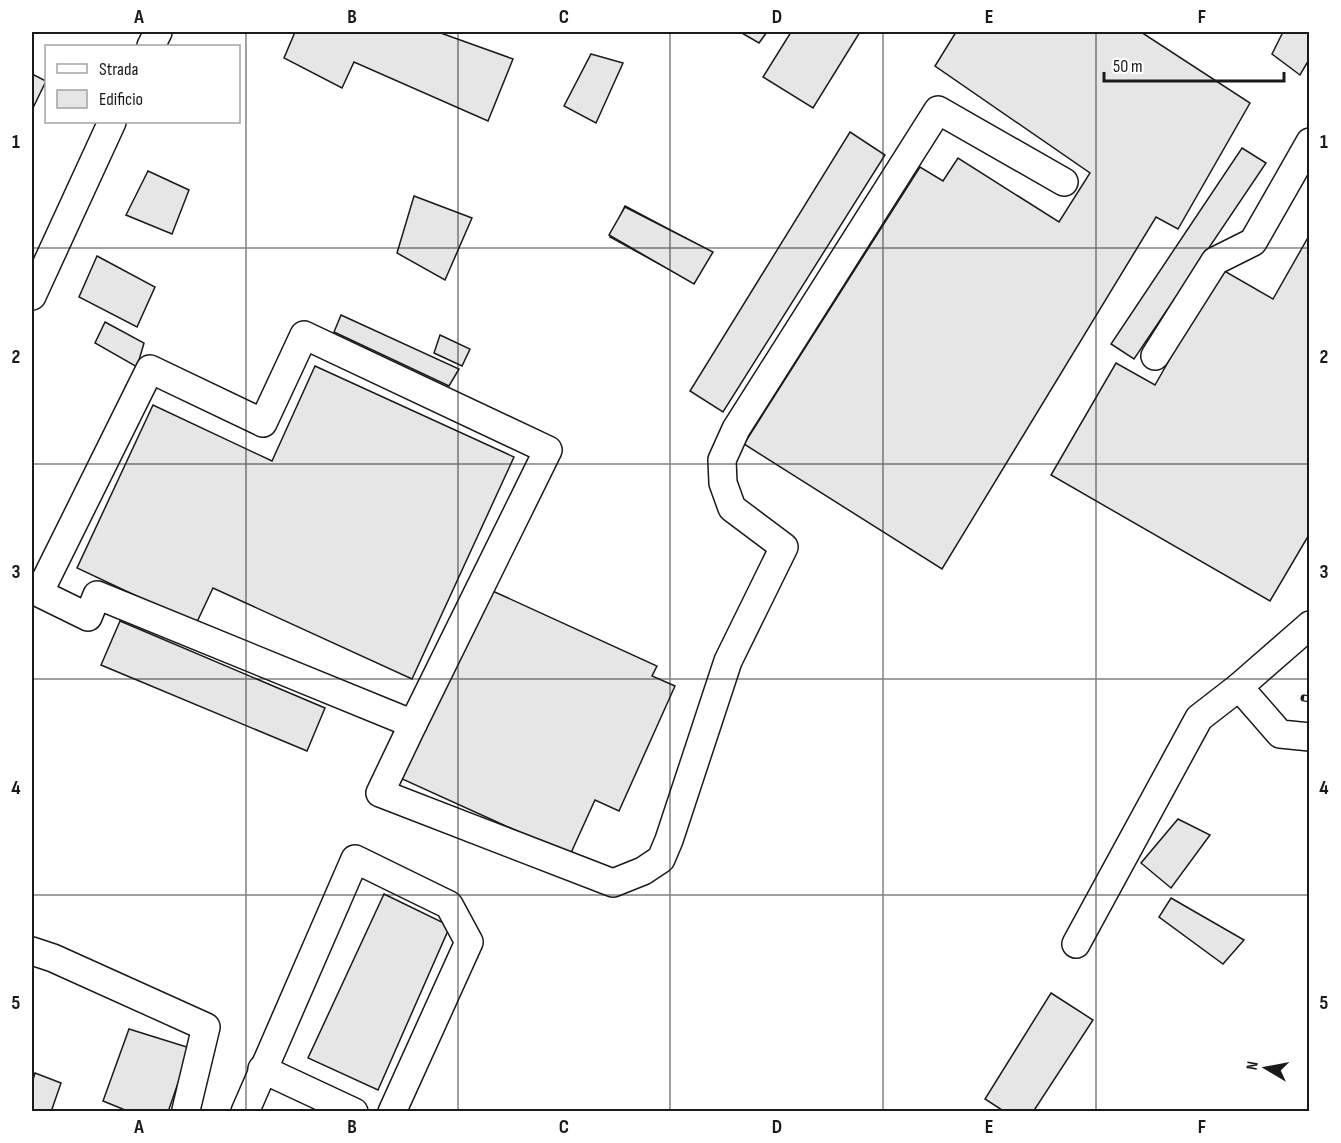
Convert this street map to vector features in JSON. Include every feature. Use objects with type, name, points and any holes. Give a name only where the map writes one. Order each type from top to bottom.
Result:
[{"type":"street","points":[[413,724],[97,595],[88,617],[39,593],[43,557],[150,369],[263,423],[304,335],[548,450],[380,793],[613,883],[643,871],[661,859],[728,662],[784,547],[732,508],[723,483],[723,460],[736,429],[938,110],[1064,182]]},
{"type":"street","points":[[32,296],[112,123]]},
{"type":"street","points":[[1155,356],[1215,261],[1253,242],[1310,142]]},
{"type":"street","points":[[1076,944],[1199,718],[1239,687],[1310,625]]},
{"type":"street","points":[[1239,687],[1280,734],[1310,736]]},
{"type":"street","points":[[244,1112],[355,859],[449,905],[469,942],[392,1112]]},
{"type":"street","points":[[32,951],[206,1028],[186,1110]]},
{"type":"street","points":[[262,1069],[354,1112]]},
{"type":"building","points":[[295,32],[438,32],[513,59],[488,121],[354,62],[342,88],[284,58]]},
{"type":"building","points":[[740,32],[767,32],[759,43]]},
{"type":"building","points":[[791,32],[860,32],[813,108],[763,77]]},
{"type":"building","points":[[956,32],[1141,32],[1250,103],[1178,229],[1156,217],[942,569],[744,444],[920,167],[943,181],[958,158],[1059,222],[1090,173],[935,66]]},
{"type":"building","points":[[1283,32],[1310,32],[1310,58],[1300,75],[1272,54]]},
{"type":"building","points":[[591,54],[623,63],[596,123],[564,106]]},
{"type":"building","points":[[32,74],[45,80],[45,83],[32,110]]},
{"type":"building","points":[[850,132],[885,155],[723,412],[690,391]]},
{"type":"building","points":[[1242,148],[1266,163],[1134,359],[1111,344]]},
{"type":"building","points":[[148,171],[189,190],[172,234],[126,215]]},
{"type":"building","points":[[414,196],[472,218],[445,280],[397,253]]},
{"type":"building","points":[[625,206],[712,252],[694,283],[610,237]]},
{"type":"building","points":[[625,207],[713,252],[694,284],[609,235]]},
{"type":"building","points":[[1310,234],[1310,533],[1270,601],[1051,475],[1116,363],[1155,385],[1221,269],[1273,299]]},
{"type":"building","points":[[97,256],[155,287],[137,327],[79,297]]},
{"type":"building","points":[[341,315],[459,369],[449,386],[334,332]]},
{"type":"building","points":[[105,322],[144,343],[137,367],[95,343]]},
{"type":"building","points":[[440,335],[470,349],[462,366],[434,353]]},
{"type":"building","points":[[315,366],[514,457],[412,679],[213,588],[196,624],[77,568],[153,405],[272,461]]},
{"type":"building","points":[[486,588],[657,666],[652,676],[675,686],[619,811],[595,800],[570,855],[400,778]]},
{"type":"building","points":[[120,621],[325,708],[307,751],[101,665]]},
{"type":"building","points":[[1178,819],[1210,835],[1171,888],[1141,863]]},
{"type":"building","points":[[384,894],[450,926],[378,1090],[308,1058]]},
{"type":"building","points":[[1171,898],[1244,940],[1223,964],[1159,917]]},
{"type":"building","points":[[1051,993],[1093,1020],[1033,1112],[1005,1112],[985,1099]]},
{"type":"building","points":[[129,1029],[190,1048],[168,1112],[130,1112],[103,1101]]},
{"type":"building","points":[[35,1073],[61,1083],[51,1112],[32,1112],[32,1083]]},
{"type":"railway","points":[[1304,698],[1310,699]]}]
